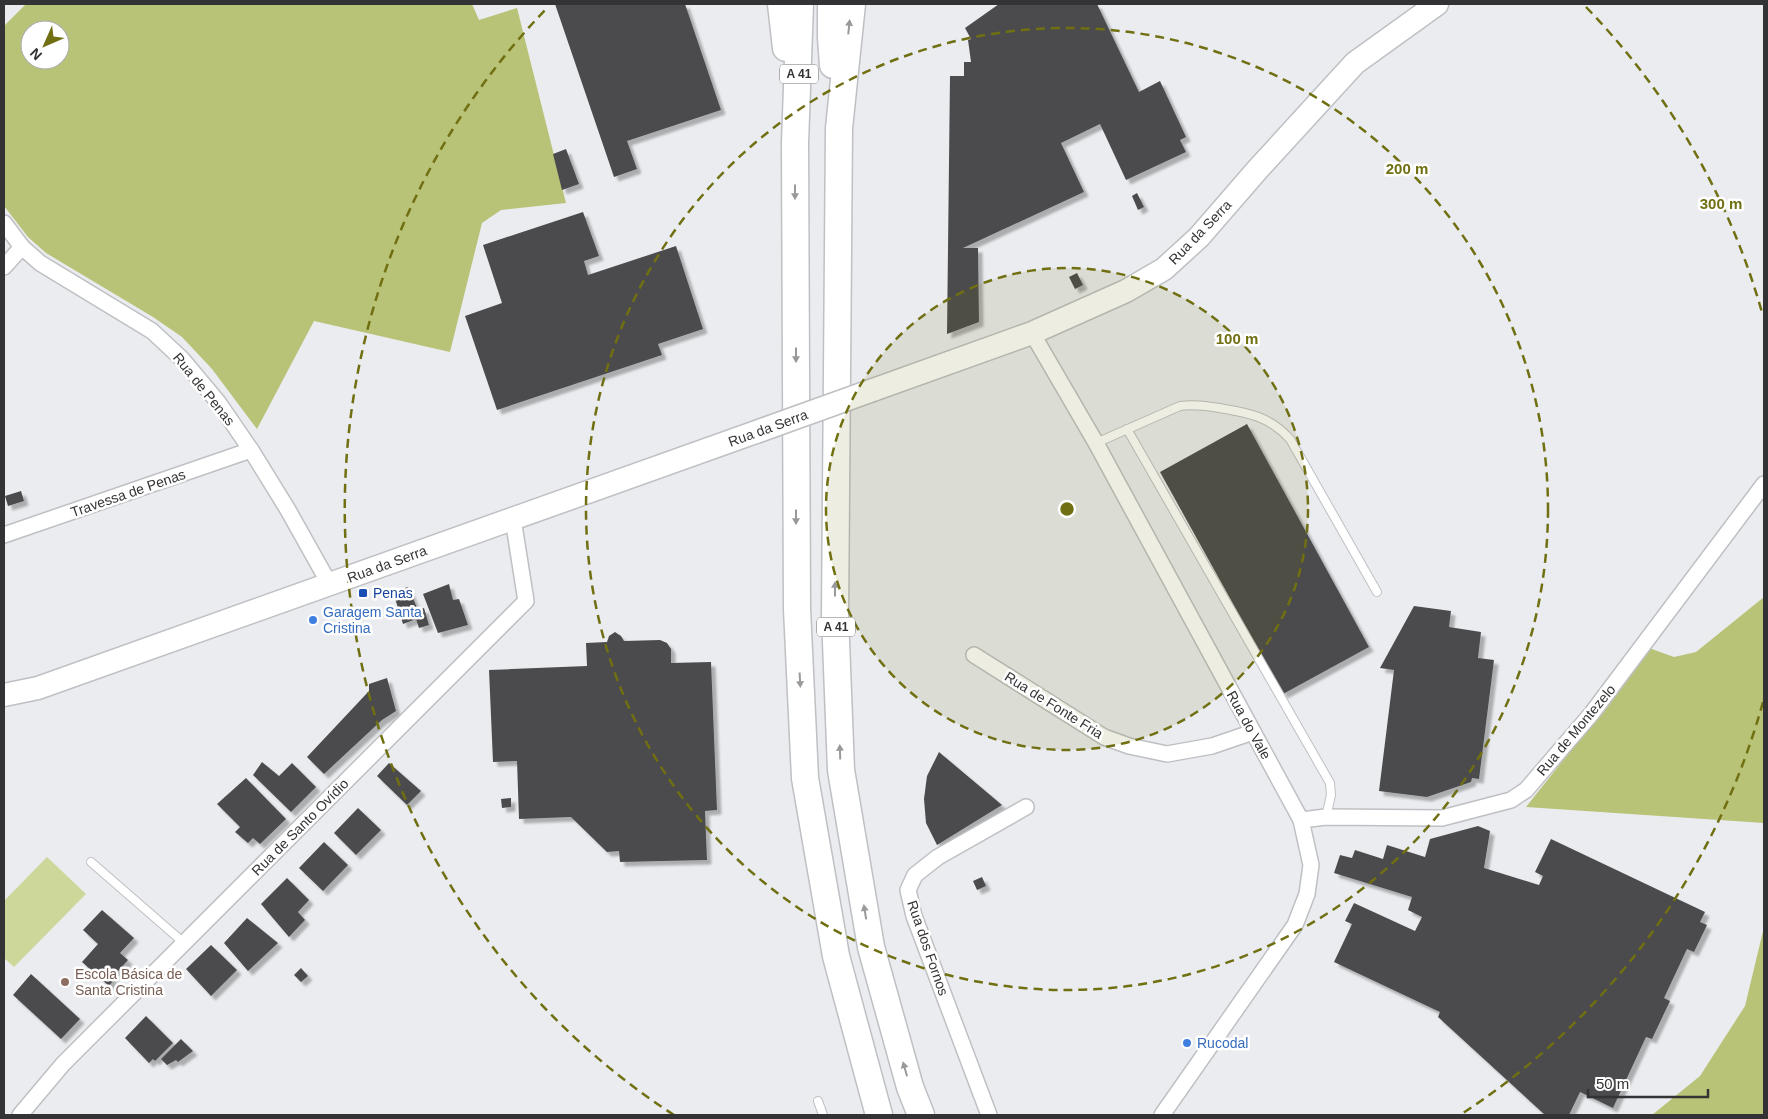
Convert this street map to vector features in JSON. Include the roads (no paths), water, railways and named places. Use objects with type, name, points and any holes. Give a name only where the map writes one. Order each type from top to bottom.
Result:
[{"type":"highway","points":[[781,4],[795,143]]},
{"type":"highway","name":"A 41","points":[[800,4],[795,143],[797,609],[805,778],[836,956],[879,1115]]},
{"type":"highway","name":"A 41","points":[[830,4],[839,128],[835,616],[841,770],[870,947],[910,1087],[921,1115]]},
{"type":"highway","points":[[839,128],[852,4]]},
{"type":"main road","name":"Rua da Serra","points":[[4,695],[38,688],[1032,333],[1126,291],[1164,269],[1199,237],[1355,63],[1437,4]]},
{"type":"street","name":"Rua de Penas","points":[[4,223],[22,247],[40,263],[152,331],[182,359],[218,402],[251,450],[288,510],[330,585]]},
{"type":"street","points":[[4,267],[22,247]]},
{"type":"street","name":"Rua do Vale","points":[[1032,333],[1096,443],[1300,820],[1311,865],[1307,894],[1295,924],[1162,1115]]},
{"type":"street","name":"Travessa de Penas","points":[[4,535],[251,450]]},
{"type":"street","name":"Rua de Montezelo","points":[[1300,820],[1326,817],[1442,818],[1511,800],[1526,790],[1592,713],[1764,484]]},
{"type":"street","name":"Rua de Santo Ovídio","points":[[20,1115],[63,1064],[526,601],[513,519]]},
{"type":"street","name":"Rua de Fonte Fria","points":[[974,655],[1104,737],[1129,746],[1167,754],[1212,746],[1253,732]]},
{"type":"street","name":"Rua dos Fornos","points":[[988,1115],[914,916],[908,890],[915,875],[938,857],[1026,807]]},
{"type":"lane","points":[[1096,443],[1180,406],[1192,404],[1248,412],[1268,420],[1281,429],[1290,439],[1377,592]]},
{"type":"lane","points":[[1127,429],[1330,783],[1331,795],[1326,817]]},
{"type":"lane","points":[[91,862],[184,943]]},
{"type":"lane","points":[[818,1101],[823,1115]]},
{"type":"place","name":"Penas","points":[[363,593]]},
{"type":"place","name":"Garagem Santa Cristina","points":[[313,620]]},
{"type":"place","name":"Escola Básica de Santa Cristina","points":[[65,982]]},
{"type":"place","name":"Rucodal","points":[[1187,1043]]}]
